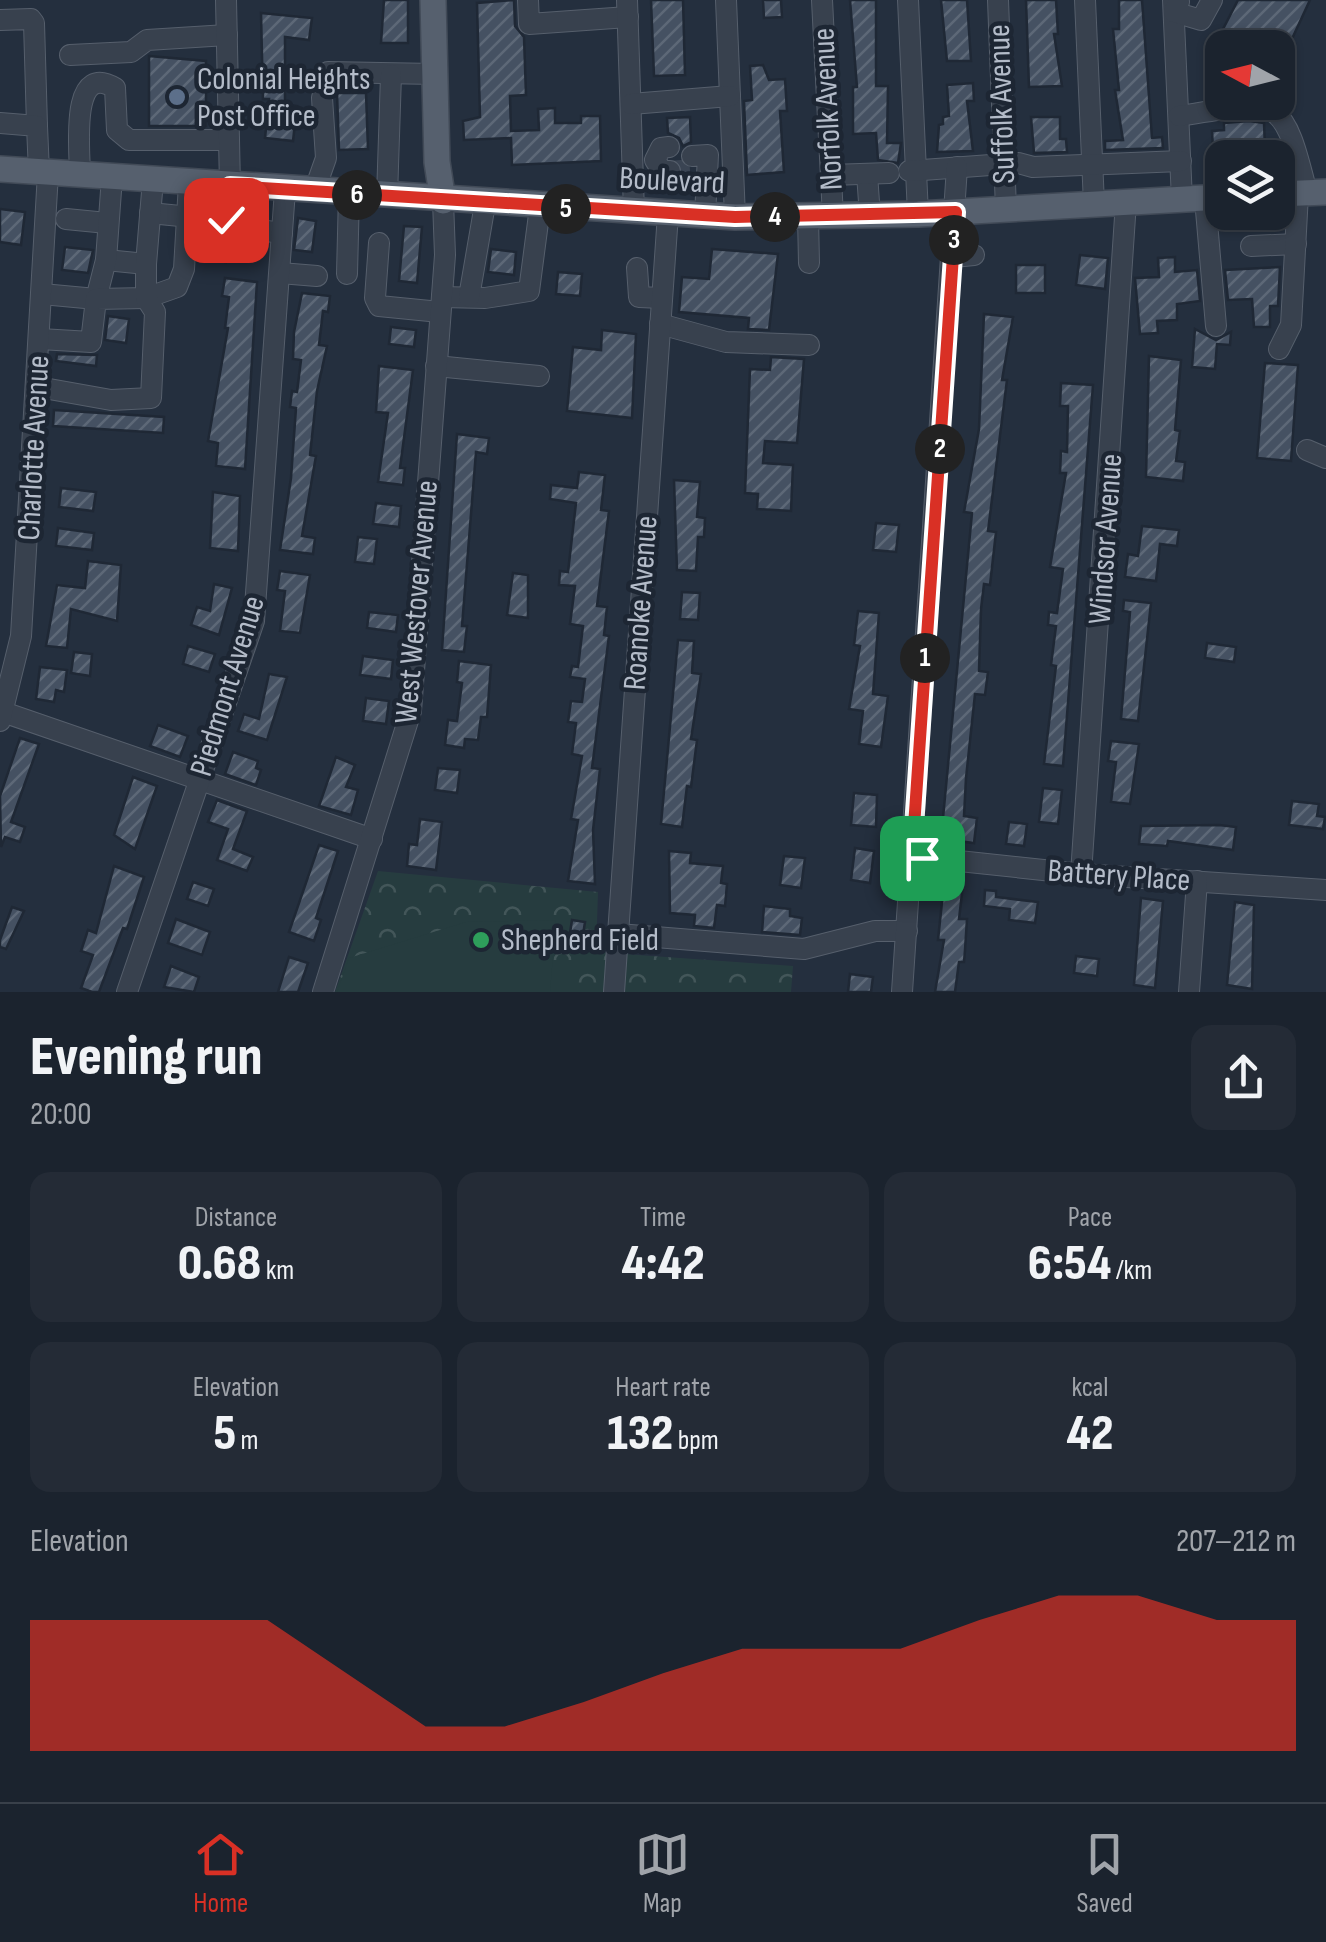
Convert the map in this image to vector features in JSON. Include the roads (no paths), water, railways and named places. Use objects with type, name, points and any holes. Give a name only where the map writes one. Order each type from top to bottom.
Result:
[{"type":"main road","points":[[433,0],[436,162],[443,201]]},
{"type":"main road","name":"Boulevard","points":[[0,169],[485,204],[735,217],[870,216],[1203,198]]},
{"type":"street","points":[[226,0],[230,186],[226,220]]},
{"type":"street","points":[[528,0],[529,24],[560,11],[628,9],[634,212]]},
{"type":"street","points":[[726,0],[735,217]]},
{"type":"street","name":"Norfolk Avenue","points":[[809,264],[831,175],[822,0]]},
{"type":"street","points":[[870,216],[895,172],[908,0]]},
{"type":"street","name":"Suffolk Avenue","points":[[998,0],[1006,209]]},
{"type":"street","points":[[1085,0],[1094,204]]},
{"type":"street","points":[[1175,4],[1201,20],[1212,0]]},
{"type":"street","points":[[1175,4],[1180,161],[1203,198],[1216,326]]},
{"type":"street","name":"Charlotte Avenue","points":[[0,20],[31,19],[34,23],[37,126],[44,172],[38,387],[21,636],[1,715]]},
{"type":"street","points":[[70,54],[132,52],[147,40],[227,35]]},
{"type":"street","points":[[314,192],[326,158],[322,98],[328,72],[351,69],[391,75],[435,74]]},
{"type":"street","points":[[387,197],[391,75]]},
{"type":"street","points":[[80,175],[83,97],[94,83],[102,81],[115,88],[115,122],[120,136],[141,142],[229,140]]},
{"type":"street","points":[[631,104],[730,96]]},
{"type":"street","points":[[1178,116],[1256,104],[1278,111],[1290,126],[1302,193],[1291,325],[1278,350]]},
{"type":"street","points":[[0,123],[37,126]]},
{"type":"street","points":[[695,157],[708,155],[705,216]]},
{"type":"street","points":[[633,160],[666,159]]},
{"type":"street","points":[[831,175],[1004,163],[1033,168],[1180,161]]},
{"type":"street","points":[[902,992],[964,256],[956,212],[957,168]]},
{"type":"street","points":[[895,172],[918,214]]},
{"type":"street","points":[[40,339],[91,342],[106,260],[112,177]]},
{"type":"street","points":[[38,387],[111,400],[151,398],[155,312],[146,298],[146,264],[152,180]]},
{"type":"street","points":[[42,294],[146,298],[171,291],[182,282],[190,183]]},
{"type":"street","name":"Piedmont Avenue","points":[[126,992],[259,596],[284,190]]},
{"type":"street","points":[[347,274],[349,194]]},
{"type":"street","name":"West Westover Avenue","points":[[323,992],[411,711],[446,230],[443,201]]},
{"type":"street","name":"Windsor Avenue","points":[[1082,874],[1126,202]]},
{"type":"street","points":[[469,298],[485,204]]},
{"type":"street","points":[[379,243],[375,298],[379,306],[441,305],[529,291],[540,207]]},
{"type":"street","points":[[150,213],[226,220],[282,233]]},
{"type":"street","name":"Roanoke Avenue","points":[[614,992],[666,325],[662,298],[668,214]]},
{"type":"street","points":[[66,219],[107,223]]},
{"type":"street","points":[[1252,246],[1296,244]]},
{"type":"street","points":[[106,260],[146,264]]},
{"type":"street","points":[[664,264],[676,274],[666,325],[726,342],[809,345]]},
{"type":"street","points":[[636,268],[639,297],[662,298]]},
{"type":"street","points":[[280,274],[317,276]]},
{"type":"street","points":[[436,366],[539,376]]},
{"type":"street","points":[[1,715],[372,839]]},
{"type":"street","name":"Battery Place","points":[[912,856],[1082,874],[1326,890]]},
{"type":"street","points":[[1189,992],[1197,880]]},
{"type":"street","points":[[618,934],[804,948],[875,931],[906,931]]},
{"type":"tunnel","points":[[670,171],[693,169]]},
{"type":"place","name":"Colonial Heights Post Office","points":[[177,97]]},
{"type":"place","name":"Shepherd Field","points":[[481,940]]}]
